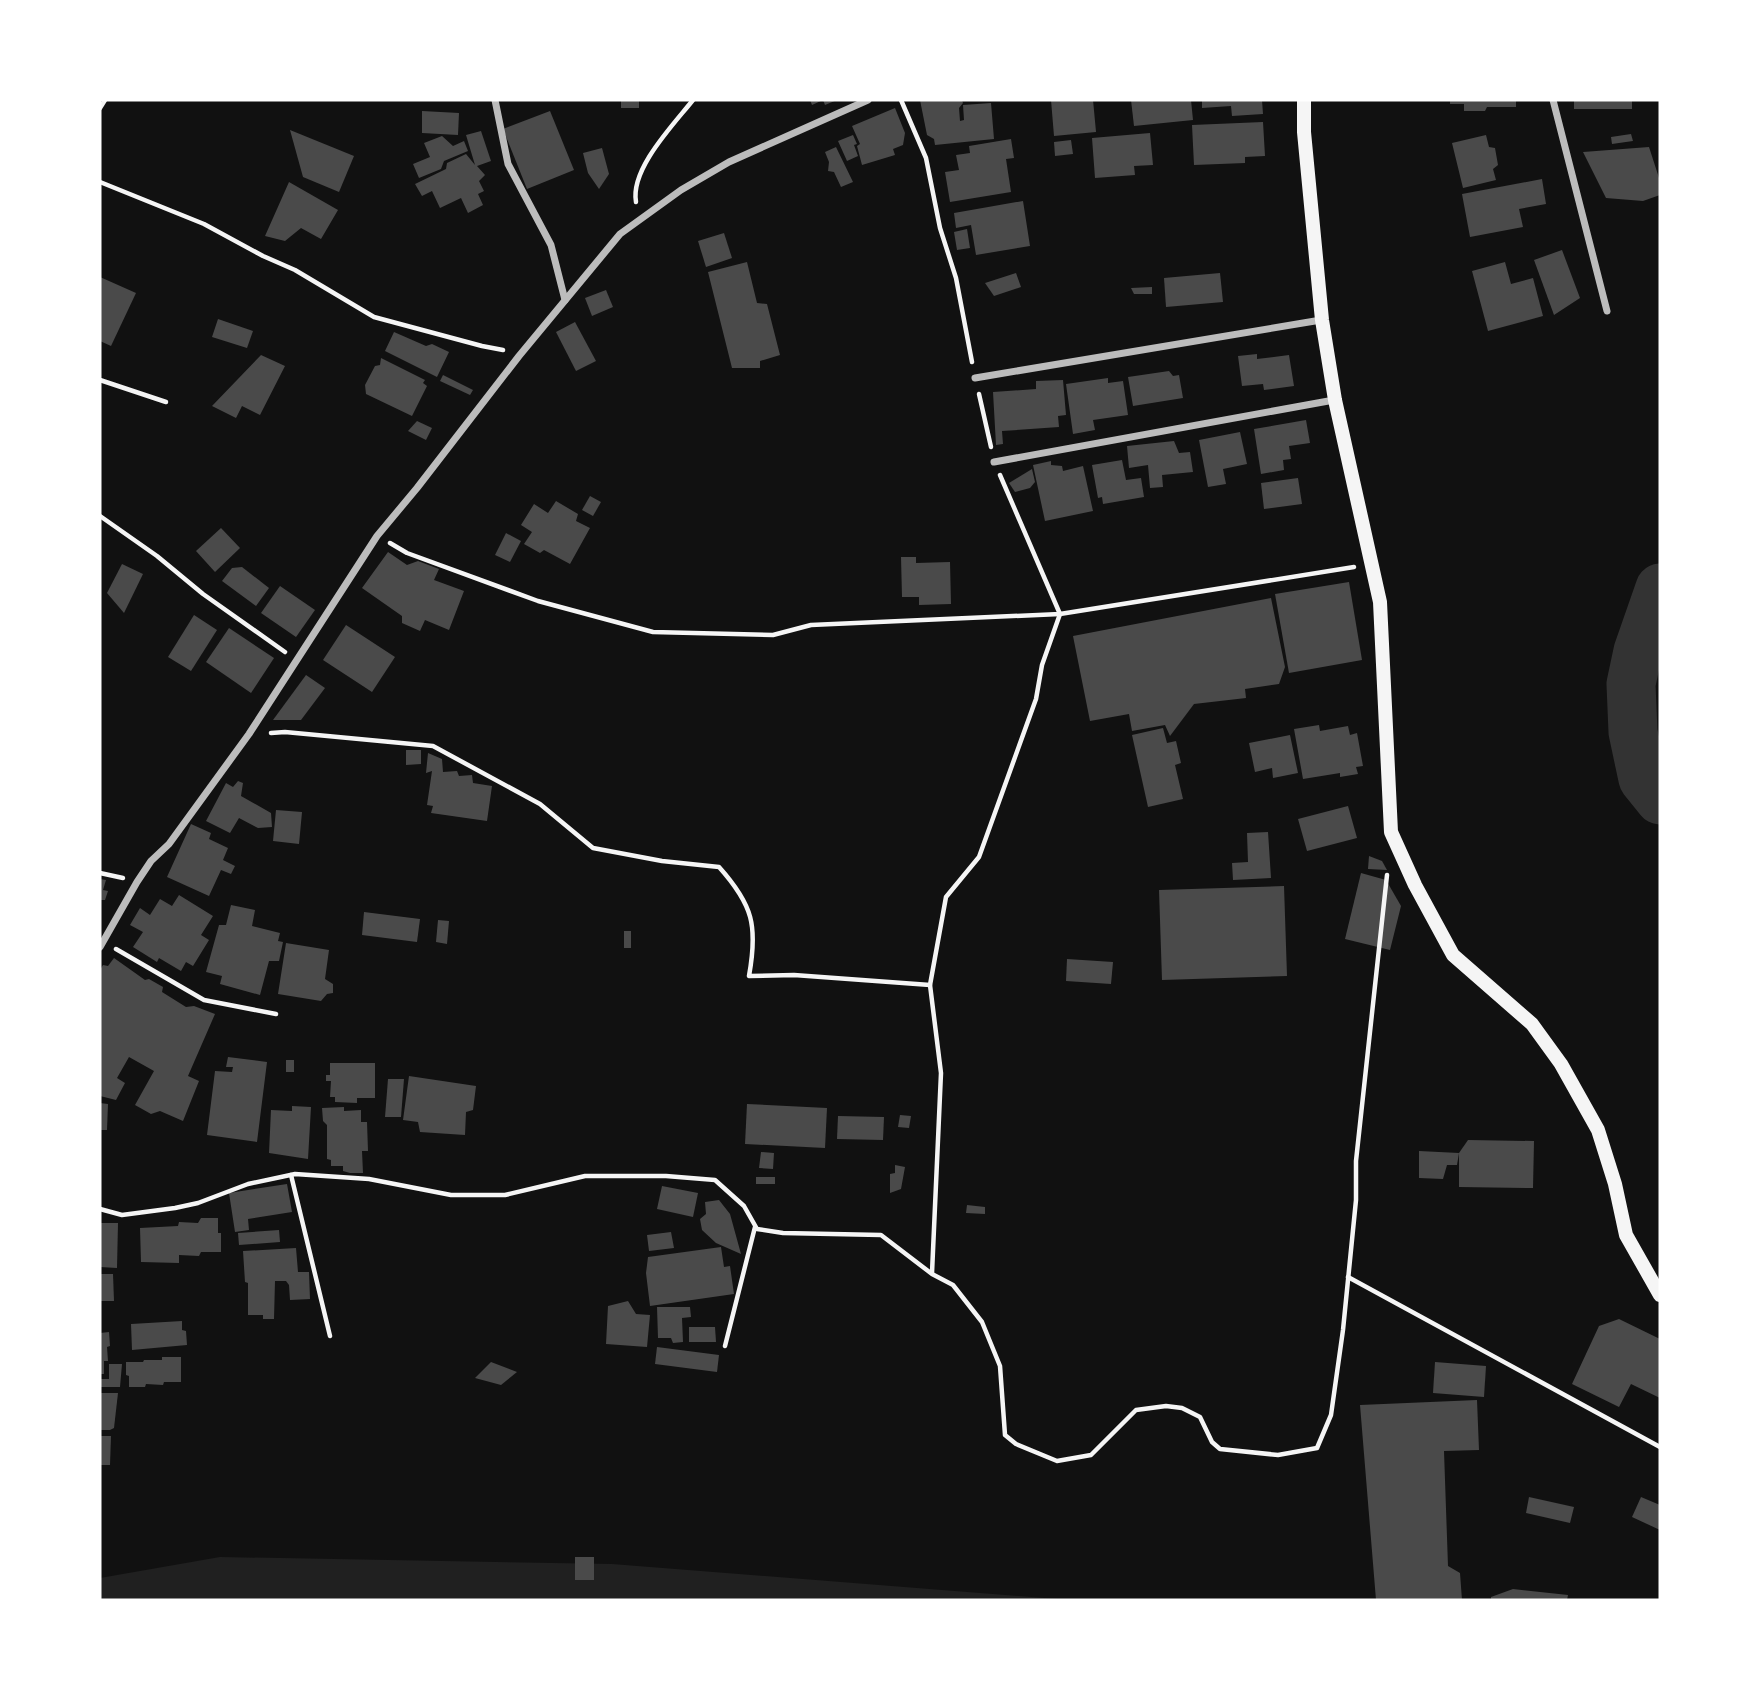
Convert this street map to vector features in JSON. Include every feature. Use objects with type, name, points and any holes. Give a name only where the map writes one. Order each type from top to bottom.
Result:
[{"type":"main road","points":[[1304,100],[1304,132],[1322,320],[1335,400],[1380,602],[1391,832],[1415,885],[1453,955],[1532,1024],[1561,1064],[1598,1130],[1615,1184],[1626,1235],[1660,1296]]},
{"type":"street","points":[[495,100],[508,164],[551,245],[565,300]]},
{"type":"street","points":[[101,944],[151,861],[169,844],[249,734],[377,536],[620,233],[681,190],[729,162],[868,100]]},
{"type":"street","points":[[1553,100],[1607,311]]},
{"type":"street","points":[[975,378],[1322,320]]},
{"type":"street","points":[[994,462],[1335,400]]},
{"type":"path","points":[[100,108],[105,100]]},
{"type":"path","points":[[639,220],[635,194],[648,159],[693,100]]},
{"type":"path","points":[[100,182],[204,224],[295,270],[373,317],[482,346],[512,351],[519,356]]},
{"type":"path","points":[[100,380],[166,402]]},
{"type":"path","points":[[100,516],[157,556],[203,594],[290,655],[297,657]]},
{"type":"path","points":[[377,536],[407,553],[538,601],[653,632],[773,635],[811,625],[1060,614],[1373,564]]},
{"type":"path","points":[[932,1274],[941,1073],[930,985],[946,897],[979,857],[1036,699],[1042,665],[1060,614]]},
{"type":"path","points":[[249,734],[285,732],[433,746],[540,804],[593,848],[662,861],[719,867],[734,883],[751,913],[754,945],[749,976],[794,975],[930,985]]},
{"type":"path","points":[[100,1209],[122,1215],[175,1208],[198,1203],[248,1184],[291,1175],[369,1180],[451,1195],[505,1195],[585,1176],[666,1176],[715,1180],[744,1206],[757,1229],[783,1233],[881,1235],[932,1274],[953,1285],[982,1322],[1000,1366],[1005,1435],[1016,1444],[1057,1461],[1091,1455],[1136,1410],[1166,1406],[1182,1408],[1200,1417],[1212,1442],[1220,1449],[1278,1455],[1317,1448],[1331,1415],[1348,1277],[1356,1200],[1356,1161],[1387,870]]},
{"type":"path","points":[[101,944],[204,1000],[276,1014]]},
{"type":"path","points":[[291,1175],[330,1336]]},
{"type":"path","points":[[725,1346],[755,1226]]},
{"type":"path","points":[[1348,1277],[1660,1447]]},
{"type":"shaded area","points":[[220,1557],[612,1564],[1070,1600],[100,1600],[100,1578]]},
{"type":"building","points":[[621,100],[639,100],[639,108],[621,108]]},
{"type":"building","points":[[810,100],[823,100],[812,105]]},
{"type":"building","points":[[823,100],[837,100],[825,105]]},
{"type":"building","points":[[920,100],[962,100],[959,108],[960,121],[964,120],[963,105],[991,103],[994,139],[935,145],[934,139],[927,135]]},
{"type":"building","points":[[1051,100],[1093,100],[1096,132],[1054,136]]},
{"type":"building","points":[[1131,100],[1191,100],[1193,120],[1134,126]]},
{"type":"building","points":[[1202,100],[1262,100],[1263,114],[1232,116],[1231,106],[1202,108]]},
{"type":"building","points":[[1450,100],[1516,100],[1516,107],[1487,107],[1485,111],[1464,111],[1464,104],[1450,104]]},
{"type":"building","points":[[1574,100],[1632,100],[1632,109],[1574,109]]},
{"type":"building","points":[[895,108],[905,133],[903,145],[893,149],[895,155],[862,165],[857,146],[860,144],[852,126]]},
{"type":"building","points":[[422,111],[459,113],[458,135],[422,133]]},
{"type":"building","points":[[550,111],[574,170],[527,189],[503,129]]},
{"type":"building","points":[[1263,122],[1265,156],[1245,157],[1245,163],[1194,165],[1192,125]]},
{"type":"building","points":[[290,130],[354,156],[339,192],[303,177]]},
{"type":"building","points":[[481,131],[491,161],[477,166],[485,175],[479,181],[484,191],[478,194],[483,205],[468,213],[461,198],[440,208],[432,191],[422,196],[415,184],[446,169],[447,163],[466,154],[475,165],[466,135]]},
{"type":"building","points":[[1150,133],[1153,165],[1134,166],[1135,175],[1095,178],[1092,138]]},
{"type":"building","points":[[1631,134],[1633,141],[1612,144],[1611,137]]},
{"type":"building","points":[[853,135],[858,156],[847,161],[838,141]]},
{"type":"building","points":[[1486,135],[1489,147],[1495,148],[1498,165],[1493,169],[1496,180],[1463,188],[1452,143]]},
{"type":"building","points":[[442,136],[453,146],[464,141],[468,151],[444,161],[441,169],[419,178],[413,164],[430,157],[424,143]]},
{"type":"building","points":[[1011,139],[1014,158],[1006,159],[1011,192],[950,202],[945,172],[959,170],[956,155],[970,153],[969,146]]},
{"type":"building","points":[[1071,140],[1073,154],[1055,156],[1054,142]]},
{"type":"building","points":[[836,147],[853,182],[841,187],[834,172],[828,171],[829,162],[825,152]]},
{"type":"building","points":[[1649,147],[1660,181],[1660,195],[1643,201],[1606,198],[1583,152]]},
{"type":"building","points":[[602,148],[609,174],[599,189],[588,173],[583,153]]},
{"type":"building","points":[[1542,179],[1546,204],[1519,209],[1523,227],[1470,237],[1462,194]]},
{"type":"building","points":[[289,182],[338,210],[321,239],[301,228],[285,241],[265,236]]},
{"type":"building","points":[[1023,201],[1030,246],[976,255],[971,225],[956,228],[954,213]]},
{"type":"building","points":[[967,229],[970,248],[957,250],[954,232]]},
{"type":"building","points":[[724,233],[732,258],[706,267],[698,241]]},
{"type":"building","points":[[1562,250],[1580,298],[1554,315],[1534,260]]},
{"type":"building","points":[[747,262],[757,303],[767,304],[780,355],[760,361],[760,368],[732,368],[708,272]]},
{"type":"building","points":[[1505,262],[1511,284],[1533,278],[1543,316],[1488,331],[1472,271]]},
{"type":"building","points":[[1016,273],[1021,287],[994,296],[985,283]]},
{"type":"building","points":[[1220,273],[1223,302],[1166,307],[1164,278]]},
{"type":"building","points":[[100,277],[136,293],[111,346],[100,341]]},
{"type":"building","points":[[1152,287],[1152,294],[1134,294],[1131,288]]},
{"type":"building","points":[[606,290],[613,307],[592,316],[585,298]]},
{"type":"building","points":[[218,319],[253,331],[247,348],[212,337]]},
{"type":"building","points":[[575,322],[596,361],[576,371],[556,332]]},
{"type":"building","points":[[394,332],[426,346],[432,344],[449,352],[437,377],[385,351]]},
{"type":"building","points":[[1257,354],[1257,359],[1289,355],[1294,386],[1264,390],[1263,384],[1242,386],[1238,356]]},
{"type":"building","points":[[261,355],[285,366],[260,415],[242,406],[236,418],[212,406]]},
{"type":"building","points":[[381,358],[425,380],[423,383],[427,386],[412,416],[366,394],[365,385],[375,366],[380,365]]},
{"type":"building","points":[[1169,371],[1173,376],[1179,375],[1183,398],[1133,406],[1128,377]]},
{"type":"building","points":[[443,375],[473,390],[470,395],[440,381]]},
{"type":"building","points":[[1108,378],[1108,383],[1123,381],[1128,415],[1093,420],[1095,430],[1073,434],[1066,384]]},
{"type":"building","points":[[1063,380],[1066,415],[1058,416],[1059,427],[1002,431],[1003,444],[996,445],[993,392],[1036,389],[1036,381]]},
{"type":"building","points":[[1306,420],[1310,443],[1289,446],[1291,459],[1283,460],[1284,470],[1261,474],[1254,429]]},
{"type":"building","points":[[417,421],[432,428],[426,440],[408,431]]},
{"type":"building","points":[[1240,432],[1247,464],[1223,469],[1226,484],[1208,487],[1199,440]]},
{"type":"building","points":[[1174,441],[1179,453],[1190,452],[1193,472],[1162,475],[1163,487],[1150,488],[1148,465],[1129,468],[1127,446]]},
{"type":"building","points":[[1122,460],[1126,480],[1141,478],[1144,497],[1103,504],[1102,497],[1098,498],[1092,465]]},
{"type":"building","points":[[1051,461],[1051,465],[1062,466],[1063,471],[1083,466],[1093,511],[1045,521],[1033,465]]},
{"type":"building","points":[[1032,469],[1035,482],[1030,488],[1015,492],[1009,483]]},
{"type":"building","points":[[1298,478],[1302,504],[1264,509],[1261,483]]},
{"type":"building","points":[[590,496],[601,502],[593,516],[582,510]]},
{"type":"building","points":[[556,501],[578,514],[576,521],[590,528],[570,564],[544,550],[540,553],[524,544],[532,532],[521,525],[534,504],[548,513]]},
{"type":"building","points":[[221,528],[240,548],[215,572],[196,551]]},
{"type":"building","points":[[506,533],[521,541],[510,562],[495,555]]},
{"type":"building","points":[[388,552],[407,565],[418,561],[439,569],[434,580],[464,591],[449,630],[425,620],[420,631],[402,623],[402,616],[362,588]]},
{"type":"building","points":[[901,557],[916,557],[916,563],[950,562],[951,604],[919,605],[919,597],[902,597]]},
{"type":"building","points":[[122,564],[143,574],[124,613],[107,593]]},
{"type":"building","points":[[242,567],[269,588],[256,606],[222,581],[232,568]]},
{"type":"building","points":[[1349,582],[1362,660],[1289,673],[1275,594]]},
{"type":"building","points":[[280,586],[315,610],[296,637],[261,613]]},
{"type":"building","points":[[1271,598],[1285,667],[1279,684],[1245,689],[1246,698],[1194,704],[1170,736],[1165,725],[1132,731],[1129,714],[1090,721],[1073,636]]},
{"type":"building","points":[[194,615],[217,630],[191,671],[168,657]]},
{"type":"building","points":[[346,625],[395,657],[372,692],[323,660]]},
{"type":"building","points":[[229,628],[274,658],[251,693],[206,662]]},
{"type":"building","points":[[306,675],[325,688],[301,720],[273,720]]},
{"type":"building","points":[[1319,725],[1320,731],[1348,726],[1350,735],[1357,733],[1363,766],[1356,767],[1358,774],[1340,777],[1340,773],[1303,779],[1294,729]]},
{"type":"building","points":[[1163,728],[1167,743],[1176,741],[1181,763],[1175,765],[1183,799],[1148,807],[1132,735]]},
{"type":"building","points":[[1290,735],[1298,773],[1273,778],[1272,768],[1255,772],[1249,743]]},
{"type":"building","points":[[406,750],[421,750],[421,764],[406,765]]},
{"type":"building","points":[[428,753],[442,759],[443,772],[457,771],[459,776],[472,775],[473,783],[492,786],[487,821],[431,813],[433,806],[427,805],[432,771],[426,773]]},
{"type":"building","points":[[238,781],[243,783],[241,796],[271,813],[272,827],[258,828],[239,818],[230,833],[206,821],[226,783],[233,787]]},
{"type":"building","points":[[1348,806],[1357,838],[1307,851],[1298,819]]},
{"type":"building","points":[[276,810],[302,812],[299,844],[273,841]]},
{"type":"building","points":[[191,824],[211,833],[209,839],[228,848],[223,860],[235,866],[231,874],[221,870],[209,896],[167,877]]},
{"type":"building","points":[[1268,832],[1271,878],[1233,880],[1232,863],[1248,862],[1247,833]]},
{"type":"building","points":[[1369,856],[1382,861],[1387,870],[1368,869]]},
{"type":"building","points":[[1361,873],[1386,880],[1401,906],[1390,950],[1345,939]]},
{"type":"building","points":[[100,879],[106,880],[103,890],[108,891],[105,900],[100,900]]},
{"type":"building","points":[[1284,886],[1287,976],[1162,980],[1159,890]]},
{"type":"building","points":[[179,895],[213,916],[201,935],[209,940],[193,966],[186,962],[181,971],[159,958],[157,962],[133,947],[143,932],[130,925],[140,908],[150,915],[160,899],[172,906]]},
{"type":"building","points":[[231,905],[255,910],[252,926],[280,933],[278,941],[283,942],[279,961],[269,961],[260,995],[220,984],[222,976],[206,972],[219,925],[226,925]]},
{"type":"building","points":[[364,912],[420,919],[417,942],[362,935]]},
{"type":"building","points":[[438,920],[449,921],[447,944],[436,942]]},
{"type":"building","points":[[624,931],[631,931],[631,948],[624,948]]},
{"type":"building","points":[[286,943],[329,950],[325,979],[333,984],[333,993],[327,994],[321,1001],[278,994]]},
{"type":"building","points":[[114,958],[145,980],[149,979],[163,987],[162,992],[186,1007],[194,1006],[215,1014],[188,1076],[199,1081],[183,1121],[160,1111],[151,1114],[135,1105],[154,1071],[129,1057],[117,1078],[125,1083],[116,1100],[100,1096],[100,970],[103,965],[108,966]]},
{"type":"building","points":[[1067,959],[1113,962],[1111,984],[1066,981]]},
{"type":"building","points":[[228,1057],[267,1062],[257,1142],[207,1135],[215,1071],[232,1072],[233,1067],[226,1067]]},
{"type":"building","points":[[286,1060],[294,1060],[294,1072],[286,1072]]},
{"type":"building","points":[[330,1063],[375,1063],[375,1098],[357,1098],[357,1103],[335,1102],[335,1097],[330,1097],[331,1081],[326,1081],[326,1075],[330,1075]]},
{"type":"building","points":[[409,1076],[476,1086],[473,1110],[466,1112],[465,1135],[420,1132],[418,1122],[403,1120]]},
{"type":"building","points":[[388,1079],[404,1079],[401,1117],[385,1117]]},
{"type":"building","points":[[100,1103],[108,1104],[107,1130],[100,1130]]},
{"type":"building","points":[[747,1104],[827,1108],[825,1148],[745,1144]]},
{"type":"building","points":[[292,1106],[311,1107],[308,1159],[269,1153],[271,1110],[292,1111]]},
{"type":"building","points":[[344,1107],[344,1111],[361,1110],[361,1122],[367,1122],[368,1151],[362,1151],[363,1173],[343,1171],[343,1166],[331,1166],[331,1160],[327,1159],[327,1125],[323,1121],[322,1108]]},
{"type":"building","points":[[900,1115],[911,1116],[909,1128],[898,1127]]},
{"type":"building","points":[[838,1116],[884,1117],[883,1140],[837,1139]]},
{"type":"building","points":[[1468,1140],[1534,1141],[1533,1188],[1459,1187],[1459,1153]]},
{"type":"building","points":[[1419,1151],[1459,1153],[1457,1165],[1447,1165],[1443,1179],[1419,1178]]},
{"type":"building","points":[[761,1152],[774,1153],[773,1169],[759,1168]]},
{"type":"building","points":[[895,1165],[905,1167],[901,1189],[890,1193],[890,1174],[895,1173]]},
{"type":"building","points":[[756,1177],[775,1177],[775,1184],[756,1184]]},
{"type":"building","points":[[287,1184],[292,1212],[248,1219],[249,1230],[235,1232],[229,1193]]},
{"type":"building","points":[[662,1186],[698,1193],[693,1217],[657,1209]]},
{"type":"building","points":[[719,1200],[730,1214],[741,1254],[716,1243],[702,1230],[700,1219],[706,1214],[705,1202]]},
{"type":"building","points":[[967,1205],[985,1207],[985,1214],[966,1213]]},
{"type":"building","points":[[201,1218],[218,1218],[221,1252],[201,1252],[199,1256],[179,1255],[179,1263],[141,1262],[140,1228],[178,1226],[179,1222],[198,1223]]},
{"type":"building","points":[[100,1223],[118,1223],[117,1268],[100,1267]]},
{"type":"building","points":[[279,1230],[280,1242],[239,1245],[238,1233]]},
{"type":"building","points":[[671,1232],[674,1248],[649,1251],[647,1235]]},
{"type":"building","points":[[721,1247],[724,1267],[730,1266],[734,1294],[650,1306],[646,1273],[648,1257]]},
{"type":"building","points":[[296,1248],[298,1272],[309,1272],[310,1299],[290,1300],[289,1285],[286,1281],[275,1281],[274,1319],[263,1319],[263,1315],[248,1315],[248,1283],[245,1282],[243,1251]]},
{"type":"building","points":[[100,1274],[113,1274],[114,1301],[100,1301]]},
{"type":"building","points":[[628,1301],[636,1314],[650,1315],[647,1347],[606,1344],[608,1306]]},
{"type":"building","points":[[657,1307],[690,1307],[691,1317],[682,1318],[683,1342],[673,1343],[671,1338],[658,1338]]},
{"type":"building","points":[[1619,1319],[1660,1339],[1660,1398],[1631,1384],[1619,1407],[1572,1384],[1599,1326]]},
{"type":"building","points":[[182,1321],[187,1345],[132,1350],[131,1324]]},
{"type":"building","points":[[689,1327],[715,1327],[716,1342],[689,1342]]},
{"type":"building","points":[[109,1332],[108,1361],[104,1361],[104,1374],[100,1374],[100,1333]]},
{"type":"building","points":[[657,1347],[719,1355],[717,1372],[655,1364]]},
{"type":"building","points":[[162,1357],[181,1357],[181,1382],[129,1387],[126,1362],[162,1360]]},
{"type":"building","points":[[491,1362],[517,1372],[501,1385],[475,1378]]},
{"type":"building","points":[[1435,1362],[1486,1366],[1484,1397],[1433,1393]]},
{"type":"building","points":[[109,1364],[122,1364],[120,1387],[100,1387],[100,1379],[109,1379]]},
{"type":"building","points":[[100,1393],[118,1393],[114,1428],[110,1430],[100,1430]]},
{"type":"building","points":[[1477,1400],[1479,1450],[1444,1451],[1448,1566],[1460,1573],[1462,1600],[1376,1600],[1360,1405]]},
{"type":"building","points":[[100,1436],[111,1436],[110,1465],[100,1465]]},
{"type":"building","points":[[1529,1497],[1574,1507],[1570,1523],[1526,1513]]},
{"type":"building","points":[[1641,1497],[1660,1505],[1660,1530],[1632,1517]]},
{"type":"building","points":[[575,1557],[594,1557],[594,1580],[575,1580]]},
{"type":"building","points":[[1513,1589],[1568,1595],[1567,1600],[1491,1600],[1491,1597]]},
{"type":"waterway","points":[[1660,588],[1638,651],[1631,684],[1633,732],[1643,779],[1660,800]]}]
